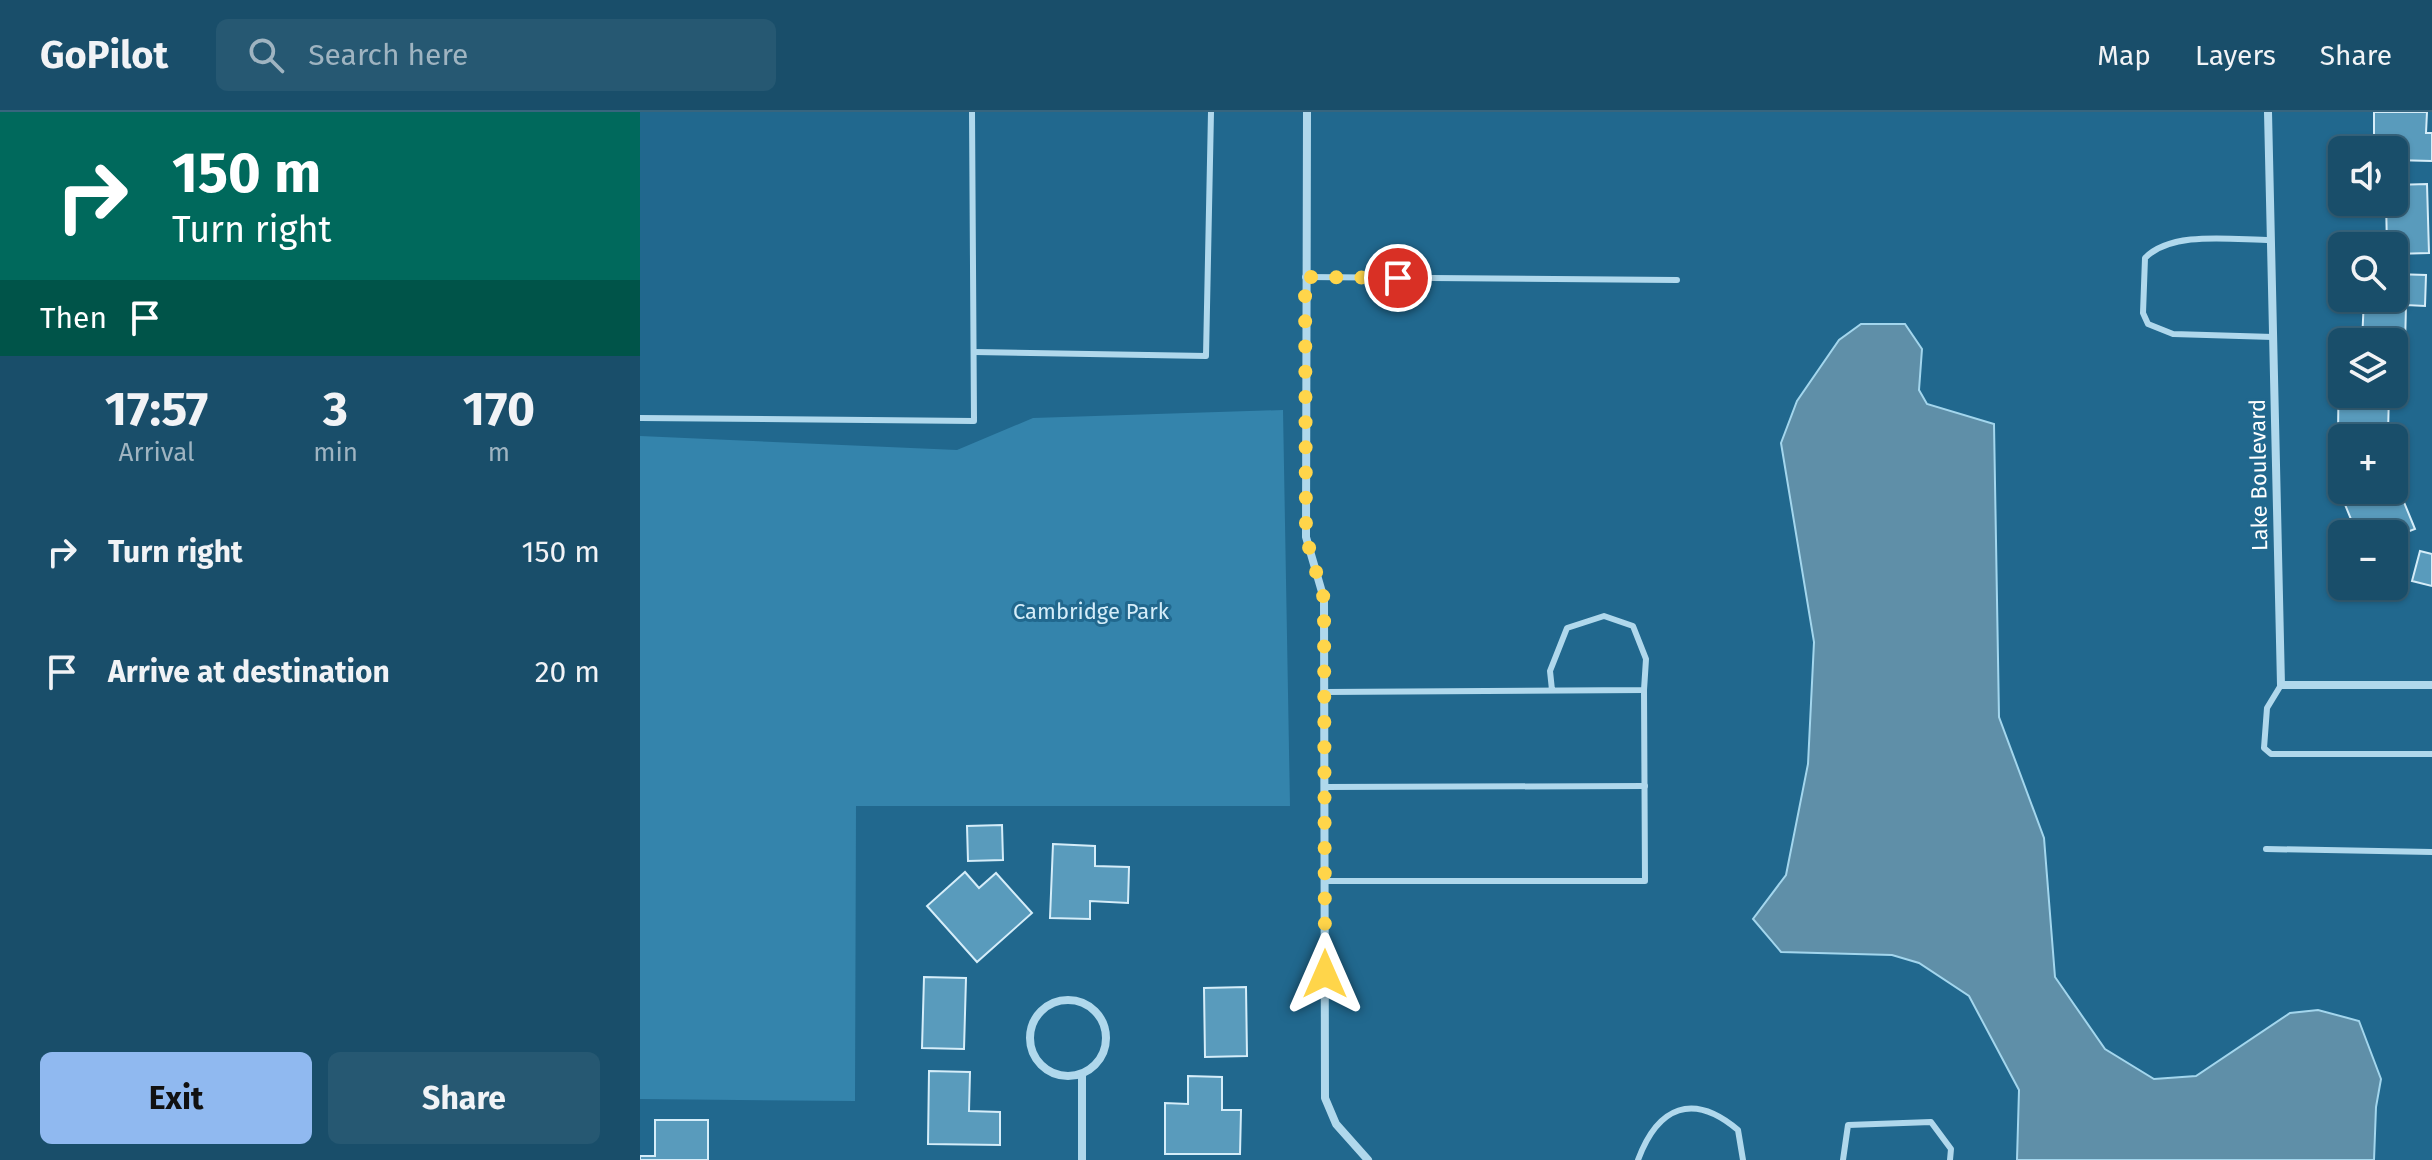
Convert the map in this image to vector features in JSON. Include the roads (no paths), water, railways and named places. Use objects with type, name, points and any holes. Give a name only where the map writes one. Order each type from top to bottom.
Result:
[{"type":"street","points":[[1307,112],[1306,537],[1324,599],[1325,1098],[1336,1124],[1368,1160]]},
{"type":"street","name":"Lake Boulevard","points":[[2268,112],[2281,685]]},
{"type":"street","points":[[2281,685],[2432,685]]},
{"type":"street","points":[[1065,999],[1089,1005],[1104,1023],[1107,1036],[1101,1059],[1082,1074],[1056,1074],[1035,1057],[1030,1032],[1043,1008],[1053,1002],[1065,999]]},
{"type":"street","points":[[1082,1074],[1082,1160]]},
{"type":"lane","points":[[640,418],[974,421],[972,112]]},
{"type":"lane","points":[[974,352],[1206,356],[1211,112]]},
{"type":"lane","points":[[2271,240],[2197,241],[2154,248],[2145,258],[2143,313],[2148,324],[2173,334],[2273,337]]},
{"type":"lane","points":[[1305,277],[1677,280]]},
{"type":"lane","points":[[1325,881],[1645,881],[1646,659],[1633,626],[1604,616],[1567,628],[1550,671],[1552,690]]},
{"type":"lane","points":[[2281,685],[2267,708],[2264,748],[2271,754],[2432,754]]},
{"type":"lane","points":[[1325,692],[1644,690]]},
{"type":"lane","points":[[1325,787],[1645,786]]},
{"type":"lane","points":[[2266,849],[2432,852]]},
{"type":"lane","points":[[1638,1160],[1648,1133],[1671,1112],[1692,1107],[1717,1112],[1738,1130],[1743,1160]]},
{"type":"lane","points":[[1843,1160],[1848,1125],[1931,1122],[1951,1149],[1950,1160]]},
{"type":"park label","name":"Cambridge Park","points":[[1091,611]]}]
